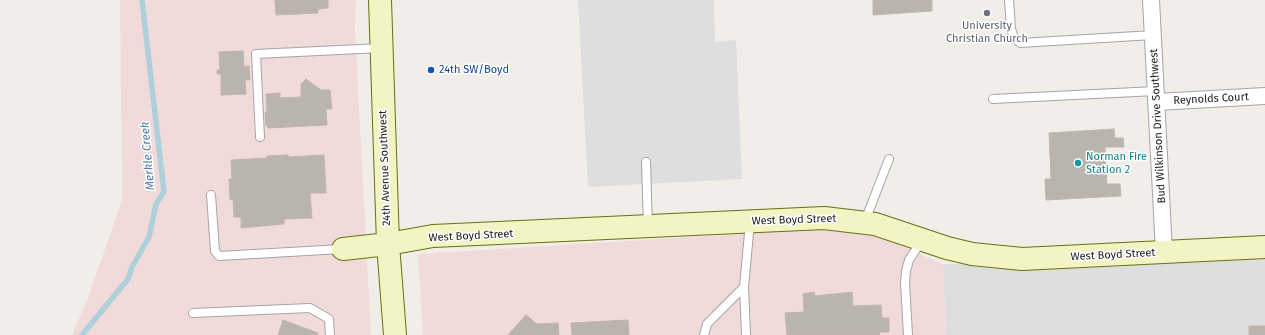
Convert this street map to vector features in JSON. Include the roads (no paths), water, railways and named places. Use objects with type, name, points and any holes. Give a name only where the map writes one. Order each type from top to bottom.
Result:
[{"type":"street","name":"24th Avenue Southwest","points":[[380,0],[388,244],[395,335]]},
{"type":"street","name":"Bud Wilkinson Drive Southwest","points":[[1151,0],[1164,252]]},
{"type":"street","name":"Reynolds Court","points":[[1157,97],[1265,96]]},
{"type":"street","name":"West Boyd Street","points":[[343,249],[388,244],[433,236],[824,218],[865,222],[893,228],[922,239],[972,254],[1022,259],[1265,248]]},
{"type":"lane","points":[[1010,0],[1011,29],[1014,38],[1020,42],[1153,35]]},
{"type":"lane","points":[[260,137],[256,54],[381,48]]},
{"type":"lane","points":[[993,100],[1157,97]]},
{"type":"lane","points":[[865,222],[889,159]]},
{"type":"lane","points":[[646,162],[648,227]]},
{"type":"lane","points":[[211,195],[215,252],[219,256],[343,249]]},
{"type":"lane","points":[[746,335],[744,287],[750,221]]},
{"type":"lane","points":[[908,335],[905,283],[906,271],[909,260],[922,239]]},
{"type":"lane","points":[[704,335],[707,324],[744,287]]},
{"type":"lane","points":[[193,313],[310,308],[329,319],[330,335]]},
{"type":"waterway","name":"Merkle Creek","points":[[82,335],[128,279],[132,267],[149,237],[156,204],[164,192],[142,0]]},
{"type":"place","name":"University Christian Church","points":[[987,13]]},
{"type":"place","name":"24th SW/Boyd","points":[[431,70]]},
{"type":"place","name":"Norman Fire Station 2","points":[[1078,163]]}]
